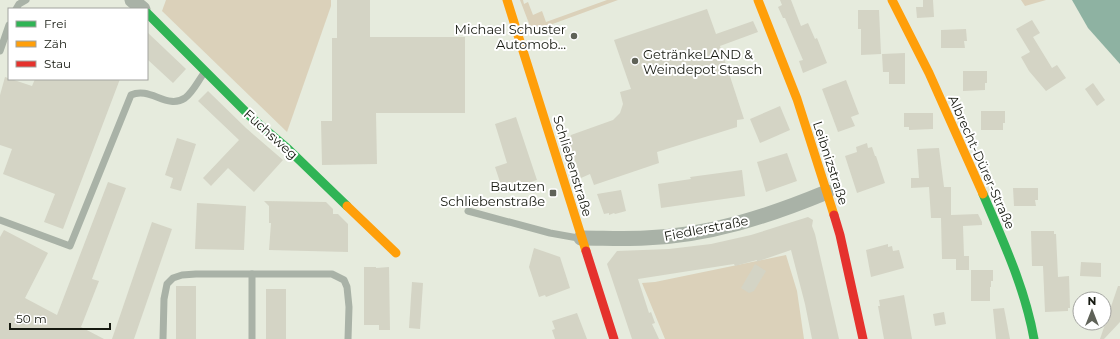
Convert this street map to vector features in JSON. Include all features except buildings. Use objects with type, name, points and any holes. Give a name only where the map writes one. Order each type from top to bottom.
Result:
[{"type":"street","points":[[132,0],[143,8]]},
{"type":"street","name":"Schliebenstraße","points":[[507,0],[614,339]]},
{"type":"street","name":"Leibnizstraße","points":[[758,0],[797,99],[827,192],[840,234],[863,339]]},
{"type":"street","name":"Albrecht-Dürer-Straße","points":[[892,0],[912,35],[964,149],[1000,234],[1022,289],[1032,322],[1034,339]]},
{"type":"street","name":"Fuchsweg","points":[[148,14],[254,120],[288,149],[396,253]]},
{"type":"street","name":"Fiedlerstraße","points":[[581,238],[646,238],[689,233],[742,222],[785,209],[827,192]]},
{"type":"lane","points":[[17,8],[19,4],[26,0]]},
{"type":"lane","points":[[0,51],[8,28]]},
{"type":"lane","points":[[0,220],[70,246],[131,95],[137,92],[144,92],[168,101],[177,102],[189,94],[205,71]]},
{"type":"lane","points":[[468,211],[550,232],[581,238]]},
{"type":"lane","points":[[163,339],[164,298],[167,284],[173,278],[182,275],[196,274],[332,274],[344,280],[347,287],[349,306],[348,339]]},
{"type":"lane","points":[[252,274],[252,339]]},
{"type":"shaded area","points":[[166,0],[331,0],[331,6],[287,132],[162,11]]},
{"type":"shaded area","points":[[520,0],[523,0],[524,4],[528,2],[533,15],[542,11],[546,22],[607,0],[618,0],[539,29],[530,26]]},
{"type":"shaded area","points":[[1021,0],[1046,0],[1025,6]]},
{"type":"shaded area","points":[[1072,0],[1120,0],[1120,64],[1088,28]]},
{"type":"shaded area","points":[[786,255],[797,291],[804,339],[665,339],[642,283],[655,282]]},
{"type":"traffic: fast","points":[[148,14],[254,120],[288,149],[347,206]]},
{"type":"traffic: fast","points":[[983,194],[1006,247],[1019,283],[1034,339]]},
{"type":"traffic: slow","points":[[507,0],[586,251]]},
{"type":"traffic: slow","points":[[758,0],[797,99],[834,215]]},
{"type":"traffic: slow","points":[[892,0],[929,73],[983,194]]},
{"type":"traffic: slow","points":[[347,206],[396,253]]},
{"type":"traffic: jam","points":[[834,215],[840,235],[863,339]]},
{"type":"traffic: jam","points":[[586,251],[614,339]]},
{"type":"place","name":"Michael Schuster Automob...","points":[[574,36]]},
{"type":"place","name":"GetränkeLAND & Weindepot Stasch","points":[[635,61]]},
{"type":"place","name":"Bautzen Schliebenstraße","points":[[553,193]]}]
